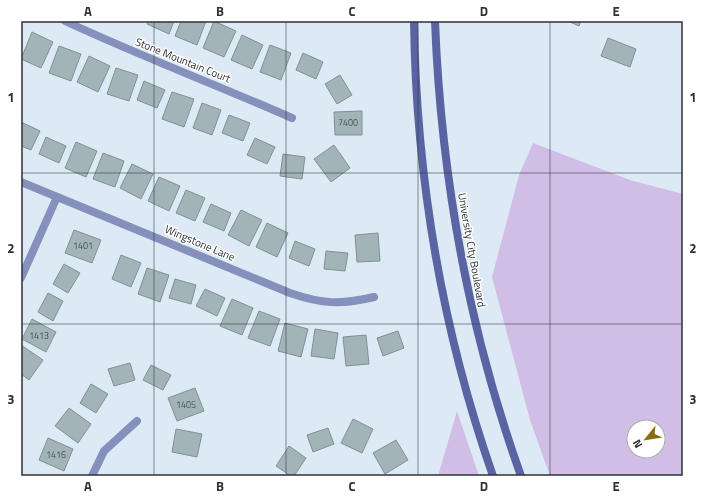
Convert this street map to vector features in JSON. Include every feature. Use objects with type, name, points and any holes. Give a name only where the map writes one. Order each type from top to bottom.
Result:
[{"type":"main road","points":[[414,21],[418,125],[436,255],[461,367],[477,428],[493,476]]},
{"type":"main road","name":"University City Boulevard","points":[[435,21],[440,120],[448,180],[466,284],[483,361],[501,422],[521,476]]},
{"type":"street","name":"Stone Mountain Court","points":[[65,21],[137,54],[292,118]]},
{"type":"street","name":"Wingstone Lane","points":[[21,182],[290,293],[312,300],[340,303],[374,297]]},
{"type":"street","points":[[21,278],[57,197]]},
{"type":"street","points":[[92,476],[104,451],[137,421]]},
{"type":"shaded area","points":[[533,143],[630,180],[683,194],[683,476],[550,476],[530,420],[492,277],[519,175]]},
{"type":"shaded area","points":[[457,411],[479,476],[438,476]]},
{"type":"building","points":[[148,21],[174,21],[169,34],[147,24]]},
{"type":"building","points":[[181,21],[206,21],[197,45],[175,36]]},
{"type":"building","points":[[214,21],[236,31],[224,57],[203,48]]},
{"type":"building","points":[[568,21],[581,21],[579,26]]},
{"type":"building","points":[[32,32],[53,42],[41,68],[21,59]]},
{"type":"building","points":[[242,35],[263,45],[252,69],[231,60]]},
{"type":"building","points":[[608,38],[636,49],[630,67],[601,56]]},
{"type":"building","points":[[270,45],[291,53],[281,80],[260,72]]},
{"type":"building","points":[[59,46],[81,54],[71,81],[49,73]]},
{"type":"building","points":[[303,53],[323,62],[316,79],[296,70]]},
{"type":"building","points":[[89,56],[110,66],[98,92],[77,82]]},
{"type":"building","points":[[116,68],[138,75],[129,101],[107,94]]},
{"type":"building","points":[[340,75],[352,95],[337,104],[325,84]]},
{"type":"building","points":[[144,81],[165,90],[157,108],[137,100]]},
{"type":"building","points":[[172,92],[194,99],[184,127],[162,119]]},
{"type":"building","points":[[202,103],[221,110],[212,135],[193,128]]},
{"type":"building","points":[[362,111],[362,135],[335,135],[334,112]]},
{"type":"building","points":[[229,115],[250,123],[243,141],[222,133]]},
{"type":"building","points":[[21,122],[40,131],[31,150],[21,146]]},
{"type":"building","points":[[46,137],[66,146],[59,163],[39,154]]},
{"type":"building","points":[[255,138],[275,147],[267,164],[247,155]]},
{"type":"building","points":[[76,142],[97,151],[86,177],[65,168]]},
{"type":"building","points":[[334,145],[350,168],[331,182],[314,159]]},
{"type":"building","points":[[103,153],[124,161],[115,187],[93,179]]},
{"type":"building","points":[[283,154],[305,157],[302,179],[280,176]]},
{"type":"building","points":[[132,164],[153,174],[141,199],[120,188]]},
{"type":"building","points":[[159,177],[180,186],[169,211],[148,201]]},
{"type":"building","points":[[186,190],[205,198],[195,221],[176,213]]},
{"type":"building","points":[[211,204],[231,213],[224,231],[203,222]]},
{"type":"building","points":[[241,210],[262,220],[249,246],[228,235]]},
{"type":"building","points":[[267,223],[288,233],[277,257],[256,247]]},
{"type":"building","points":[[74,230],[101,240],[92,263],[65,253]]},
{"type":"building","points":[[378,233],[380,261],[357,262],[355,235]]},
{"type":"building","points":[[295,241],[315,249],[309,266],[289,258]]},
{"type":"building","points":[[326,251],[348,253],[345,271],[324,269]]},
{"type":"building","points":[[121,255],[141,263],[131,287],[112,279]]},
{"type":"building","points":[[64,264],[80,273],[68,293],[53,284]]},
{"type":"building","points":[[147,268],[169,275],[160,302],[138,294]]},
{"type":"building","points":[[175,279],[196,285],[191,304],[169,298]]},
{"type":"building","points":[[205,289],[225,298],[217,316],[196,306]]},
{"type":"building","points":[[48,293],[63,301],[53,321],[38,312]]},
{"type":"building","points":[[232,299],[253,308],[242,335],[220,326]]},
{"type":"building","points":[[259,311],[280,319],[270,346],[248,338]]},
{"type":"building","points":[[32,319],[56,332],[46,352],[22,339]]},
{"type":"building","points":[[285,323],[308,329],[301,357],[278,351]]},
{"type":"building","points":[[315,329],[338,333],[334,359],[311,356]]},
{"type":"building","points":[[398,331],[404,348],[383,356],[377,338]]},
{"type":"building","points":[[366,335],[369,364],[346,366],[343,337]]},
{"type":"building","points":[[21,345],[43,360],[29,380],[21,374]]},
{"type":"building","points":[[130,363],[135,380],[114,386],[108,369]]},
{"type":"building","points":[[151,365],[171,375],[163,390],[143,380]]},
{"type":"building","points":[[91,384],[108,394],[96,413],[80,403]]},
{"type":"building","points":[[195,388],[204,411],[177,421],[168,398]]},
{"type":"building","points":[[69,408],[91,424],[78,443],[55,426]]},
{"type":"building","points":[[353,419],[373,429],[362,453],[341,443]]},
{"type":"building","points":[[328,428],[334,444],[313,452],[307,435]]},
{"type":"building","points":[[176,429],[202,434],[197,457],[172,452]]},
{"type":"building","points":[[48,438],[73,449],[64,471],[39,460]]},
{"type":"building","points":[[396,440],[408,460],[385,474],[373,453]]},
{"type":"building","points":[[289,446],[306,458],[294,476],[291,476],[276,466]]}]
